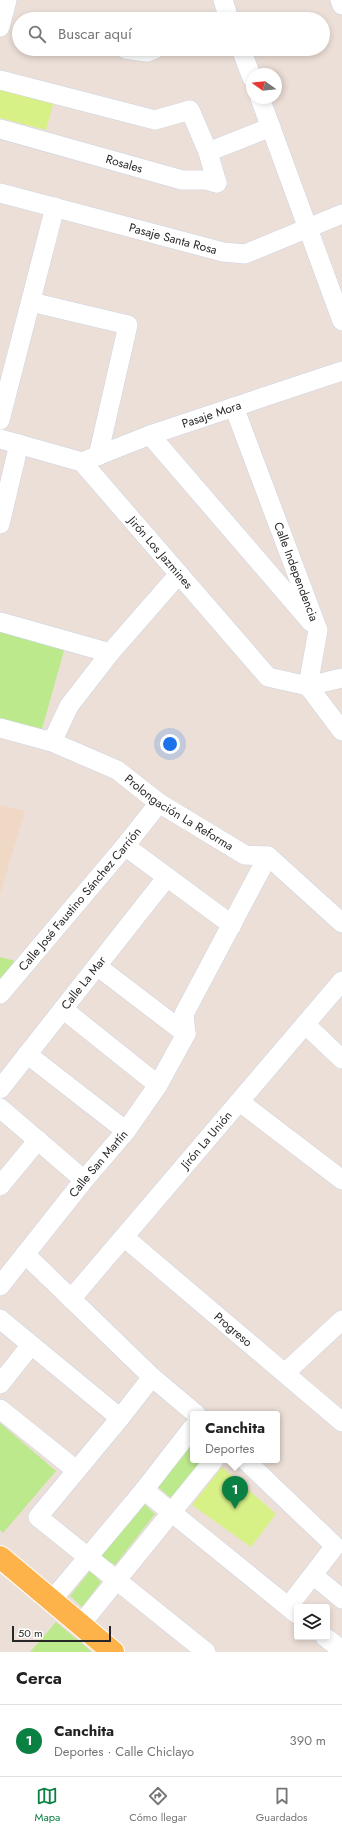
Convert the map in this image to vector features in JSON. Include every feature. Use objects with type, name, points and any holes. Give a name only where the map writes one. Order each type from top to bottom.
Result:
[{"type":"main road","points":[[0,1557],[113,1652]]},
{"type":"street","points":[[223,0],[227,12]]},
{"type":"street","points":[[340,0],[342,5]]},
{"type":"street","points":[[244,56],[248,68]]},
{"type":"street","name":"Rosales","points":[[0,80],[155,120],[190,110],[208,152],[218,183],[206,180],[182,180],[0,129]]},
{"type":"street","points":[[262,104],[342,321]]},
{"type":"street","points":[[208,152],[271,127]]},
{"type":"street","name":"Pasaje Santa Rosa","points":[[0,192],[223,252],[245,254],[309,229],[342,214]]},
{"type":"street","points":[[0,420],[55,207]]},
{"type":"street","points":[[0,439],[90,459],[128,325],[31,302]]},
{"type":"street","name":"Pasaje Mora","points":[[90,459],[150,435],[342,371]]},
{"type":"street","name":"Calle Independencia","points":[[234,407],[318,630],[308,686]]},
{"type":"street","points":[[150,435],[275,582],[318,630]]},
{"type":"street","points":[[0,524],[19,444]]},
{"type":"street","name":"Jirón Los Jazmines","points":[[90,459],[179,574],[268,677],[308,686]]},
{"type":"street","points":[[52,742],[69,706],[110,653],[179,574]]},
{"type":"street","points":[[0,622],[110,653]]},
{"type":"street","points":[[342,678],[308,686],[342,732]]},
{"type":"street","name":"Prolongación La Reforma","points":[[0,728],[52,742],[117,770],[159,803],[245,855],[268,856]]},
{"type":"street","name":"Calle José Faustino Sánchez Carrión","points":[[0,994],[125,846],[159,803]]},
{"type":"street","points":[[125,846],[232,925]]},
{"type":"street","points":[[186,1034],[184,1014],[268,856],[342,923]]},
{"type":"street","name":"Calle La Mar","points":[[0,1089],[167,877]]},
{"type":"street","points":[[97,966],[186,1034]]},
{"type":"street","name":"Jirón La Unión","points":[[71,1299],[342,981]]},
{"type":"street","points":[[63,1009],[158,1085]]},
{"type":"street","points":[[306,1025],[342,1059]]},
{"type":"street","name":"Calle San Martín","points":[[0,1286],[84,1180],[126,1131],[158,1085],[186,1034]]},
{"type":"street","points":[[27,1054],[126,1131]]},
{"type":"street","points":[[240,1102],[342,1180]]},
{"type":"street","points":[[0,1108],[84,1180]]},
{"type":"street","points":[[0,1186],[38,1140]]},
{"type":"street","name":"Progreso","points":[[124,1237],[342,1422]]},
{"type":"street","points":[[25,1254],[152,1377],[192,1411]]},
{"type":"street","points":[[0,1319],[120,1418]]},
{"type":"street","points":[[285,1373],[342,1320]]},
{"type":"street","points":[[0,1384],[31,1345]]},
{"type":"street","points":[[152,1377],[120,1418],[38,1516],[206,1652]]},
{"type":"street","points":[[0,1409],[76,1470]]},
{"type":"street","points":[[52,1600],[144,1490],[190,1431]]},
{"type":"street","points":[[81,1624],[212,1463]]},
{"type":"street","points":[[144,1490],[293,1610],[313,1575],[335,1546],[248,1463]]},
{"type":"street","points":[[313,1575],[342,1599]]},
{"type":"street","points":[[330,1640],[342,1650]]},
{"type":"shaded area","points":[[0,805],[25,811],[0,894]]},
{"type":"green space","points":[[0,87],[54,101],[46,130],[0,118]]},
{"type":"green space","points":[[0,629],[65,647],[42,729],[0,718]]},
{"type":"green space","points":[[0,957],[15,961],[0,979]]},
{"type":"green space","points":[[0,1423],[56,1471],[3,1533],[0,1530]]},
{"type":"green space","points":[[190,1447],[190,1463],[200,1463],[172,1499],[157,1486]]},
{"type":"green space","points":[[222,1467],[276,1514],[251,1547],[192,1505]]},
{"type":"green space","points":[[143,1503],[155,1514],[115,1565],[101,1556]]},
{"type":"green space","points":[[90,1571],[101,1582],[82,1607],[70,1596]]},
{"type":"green space","points":[[56,1622],[92,1652],[30,1652]]},
{"type":"place","name":"Canchita","points":[[235,1509]]}]
